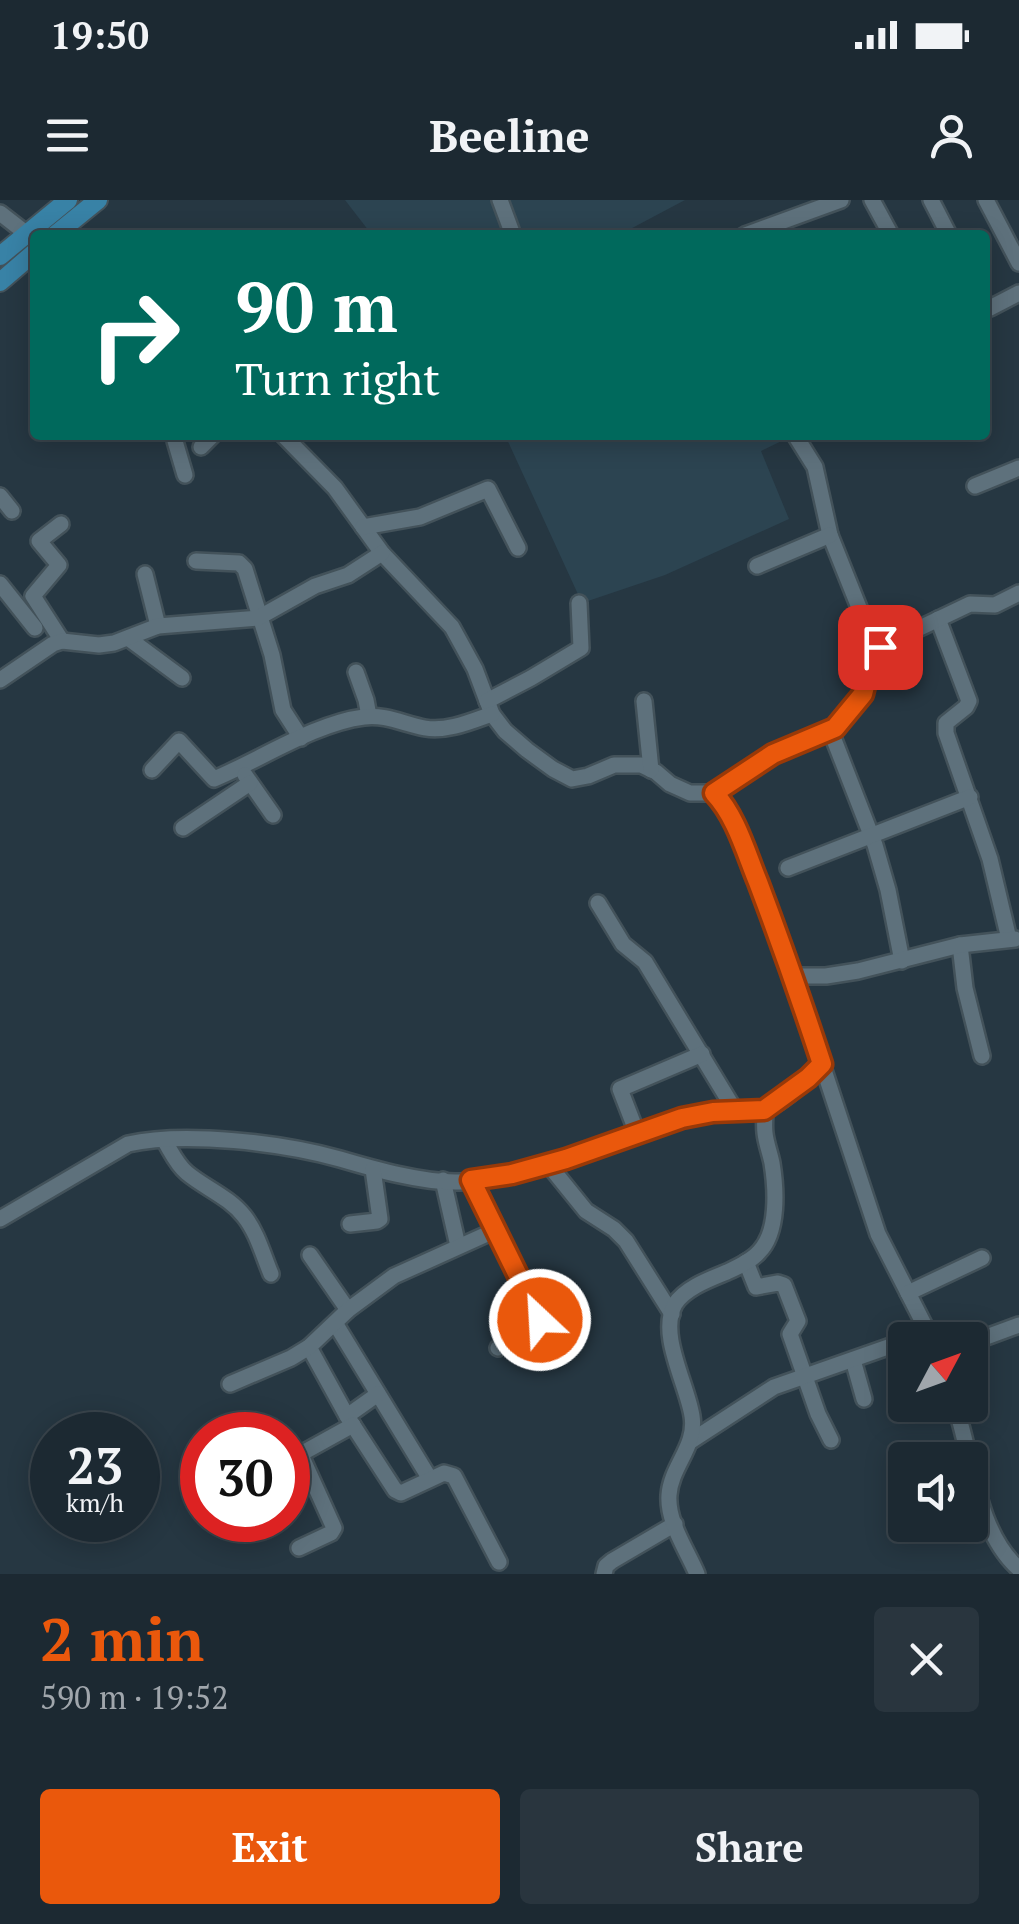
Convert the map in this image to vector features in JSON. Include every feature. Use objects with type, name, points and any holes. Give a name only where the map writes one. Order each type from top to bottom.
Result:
[{"type":"main road","points":[[32,230],[68,200]]},
{"type":"main road","points":[[69,230],[98,200]]},
{"type":"main road","points":[[0,256],[30,232]]},
{"type":"main road","points":[[0,282],[30,256]]},
{"type":"street","points":[[500,200],[512,230]]},
{"type":"street","points":[[759,230],[841,200]]},
{"type":"street","points":[[872,200],[888,230]]},
{"type":"street","points":[[932,200],[947,230]]},
{"type":"street","points":[[987,200],[1015,246],[1019,263]]},
{"type":"street","points":[[0,213],[27,234]]},
{"type":"street","points":[[990,308],[1019,293]]},
{"type":"street","points":[[176,440],[185,475]]},
{"type":"street","points":[[288,440],[335,488],[382,552],[452,627],[505,731],[552,769],[572,779],[614,765],[641,765],[690,793],[714,793],[773,754],[830,732],[863,694],[876,650],[970,604],[995,605],[1019,593]]},
{"type":"street","points":[[799,440],[815,467],[830,535],[876,650]]},
{"type":"street","points":[[976,486],[1019,468]]},
{"type":"street","points":[[363,527],[420,517],[488,489],[518,548]]},
{"type":"street","points":[[0,496],[12,510]]},
{"type":"street","points":[[61,524],[39,541],[59,565],[33,596],[62,641]]},
{"type":"street","points":[[757,566],[830,535]]},
{"type":"street","points":[[0,680],[62,641],[99,645],[158,626],[258,618],[315,586],[348,575],[382,552]]},
{"type":"street","points":[[196,561],[242,564],[272,655],[283,710],[301,738]]},
{"type":"street","points":[[145,574],[158,626]]},
{"type":"street","points":[[0,584],[35,628]]},
{"type":"street","points":[[152,770],[180,741],[212,779],[350,719],[378,716],[429,729],[456,726],[578,651],[582,643],[579,603]]},
{"type":"street","points":[[793,976],[826,976],[960,945],[1014,939],[944,727],[970,701],[938,620]]},
{"type":"street","points":[[128,638],[182,678]]},
{"type":"street","points":[[356,672],[369,716]]},
{"type":"street","points":[[644,701],[651,770]]},
{"type":"street","points":[[830,732],[872,836],[902,961]]},
{"type":"street","points":[[240,768],[273,814]]},
{"type":"street","points":[[183,828],[250,783]]},
{"type":"street","points":[[714,793],[746,851],[793,976],[878,1234],[923,1322]]},
{"type":"street","points":[[788,868],[970,798]]},
{"type":"street","points":[[598,903],[623,944],[645,962],[734,1110]]},
{"type":"street","points":[[960,945],[965,988],[982,1056]]},
{"type":"street","points":[[636,1133],[620,1089],[702,1054]]},
{"type":"street","points":[[0,1219],[128,1144],[146,1140],[256,1143],[339,1159],[373,1170],[458,1182],[512,1174],[682,1118],[764,1110],[822,1064]]},
{"type":"street","points":[[696,1574],[669,1512],[668,1492],[693,1432],[670,1324],[674,1306],[681,1297],[762,1250],[774,1203],[764,1110]]},
{"type":"street","points":[[164,1140],[178,1165],[244,1216],[271,1274]]},
{"type":"street","points":[[548,1164],[586,1211],[626,1241],[672,1314]]},
{"type":"street","points":[[350,1224],[380,1219],[373,1170]]},
{"type":"street","points":[[443,1180],[458,1246]]},
{"type":"street","points":[[471,1180],[540,1318],[498,1348]]},
{"type":"street","points":[[230,1384],[309,1347],[348,1310],[394,1276],[496,1230]]},
{"type":"street","points":[[310,1255],[348,1310]]},
{"type":"street","points":[[908,1293],[982,1258]]},
{"type":"street","points":[[746,1262],[756,1287],[778,1282],[784,1285],[798,1322],[790,1334],[831,1440]]},
{"type":"street","points":[[335,1323],[430,1480]]},
{"type":"street","points":[[988,1336],[1019,1325]]},
{"type":"street","points":[[309,1347],[394,1490],[401,1493],[444,1473],[454,1476],[499,1562]]},
{"type":"street","points":[[691,1440],[774,1387],[888,1347]]},
{"type":"street","points":[[852,1360],[864,1400]]},
{"type":"street","points":[[310,1447],[350,1421],[378,1394]]},
{"type":"street","points":[[961,1422],[985,1517],[1004,1553],[1019,1569]]},
{"type":"street","points":[[299,1548],[334,1528],[310,1486]]},
{"type":"street","points":[[604,1574],[612,1560],[674,1524]]},
{"type":"shaded area","points":[[345,200],[685,200],[628,230],[368,230]]},
{"type":"shaded area","points":[[507,440],[784,440],[761,451],[789,519],[665,575],[582,603]]},
{"type":"route","points":[[540,1320],[471,1180],[566,1159],[682,1118],[737,1109],[764,1110],[822,1064],[746,851],[714,793],[773,754],[835,728],[863,694],[873,654],[880,647]]}]
